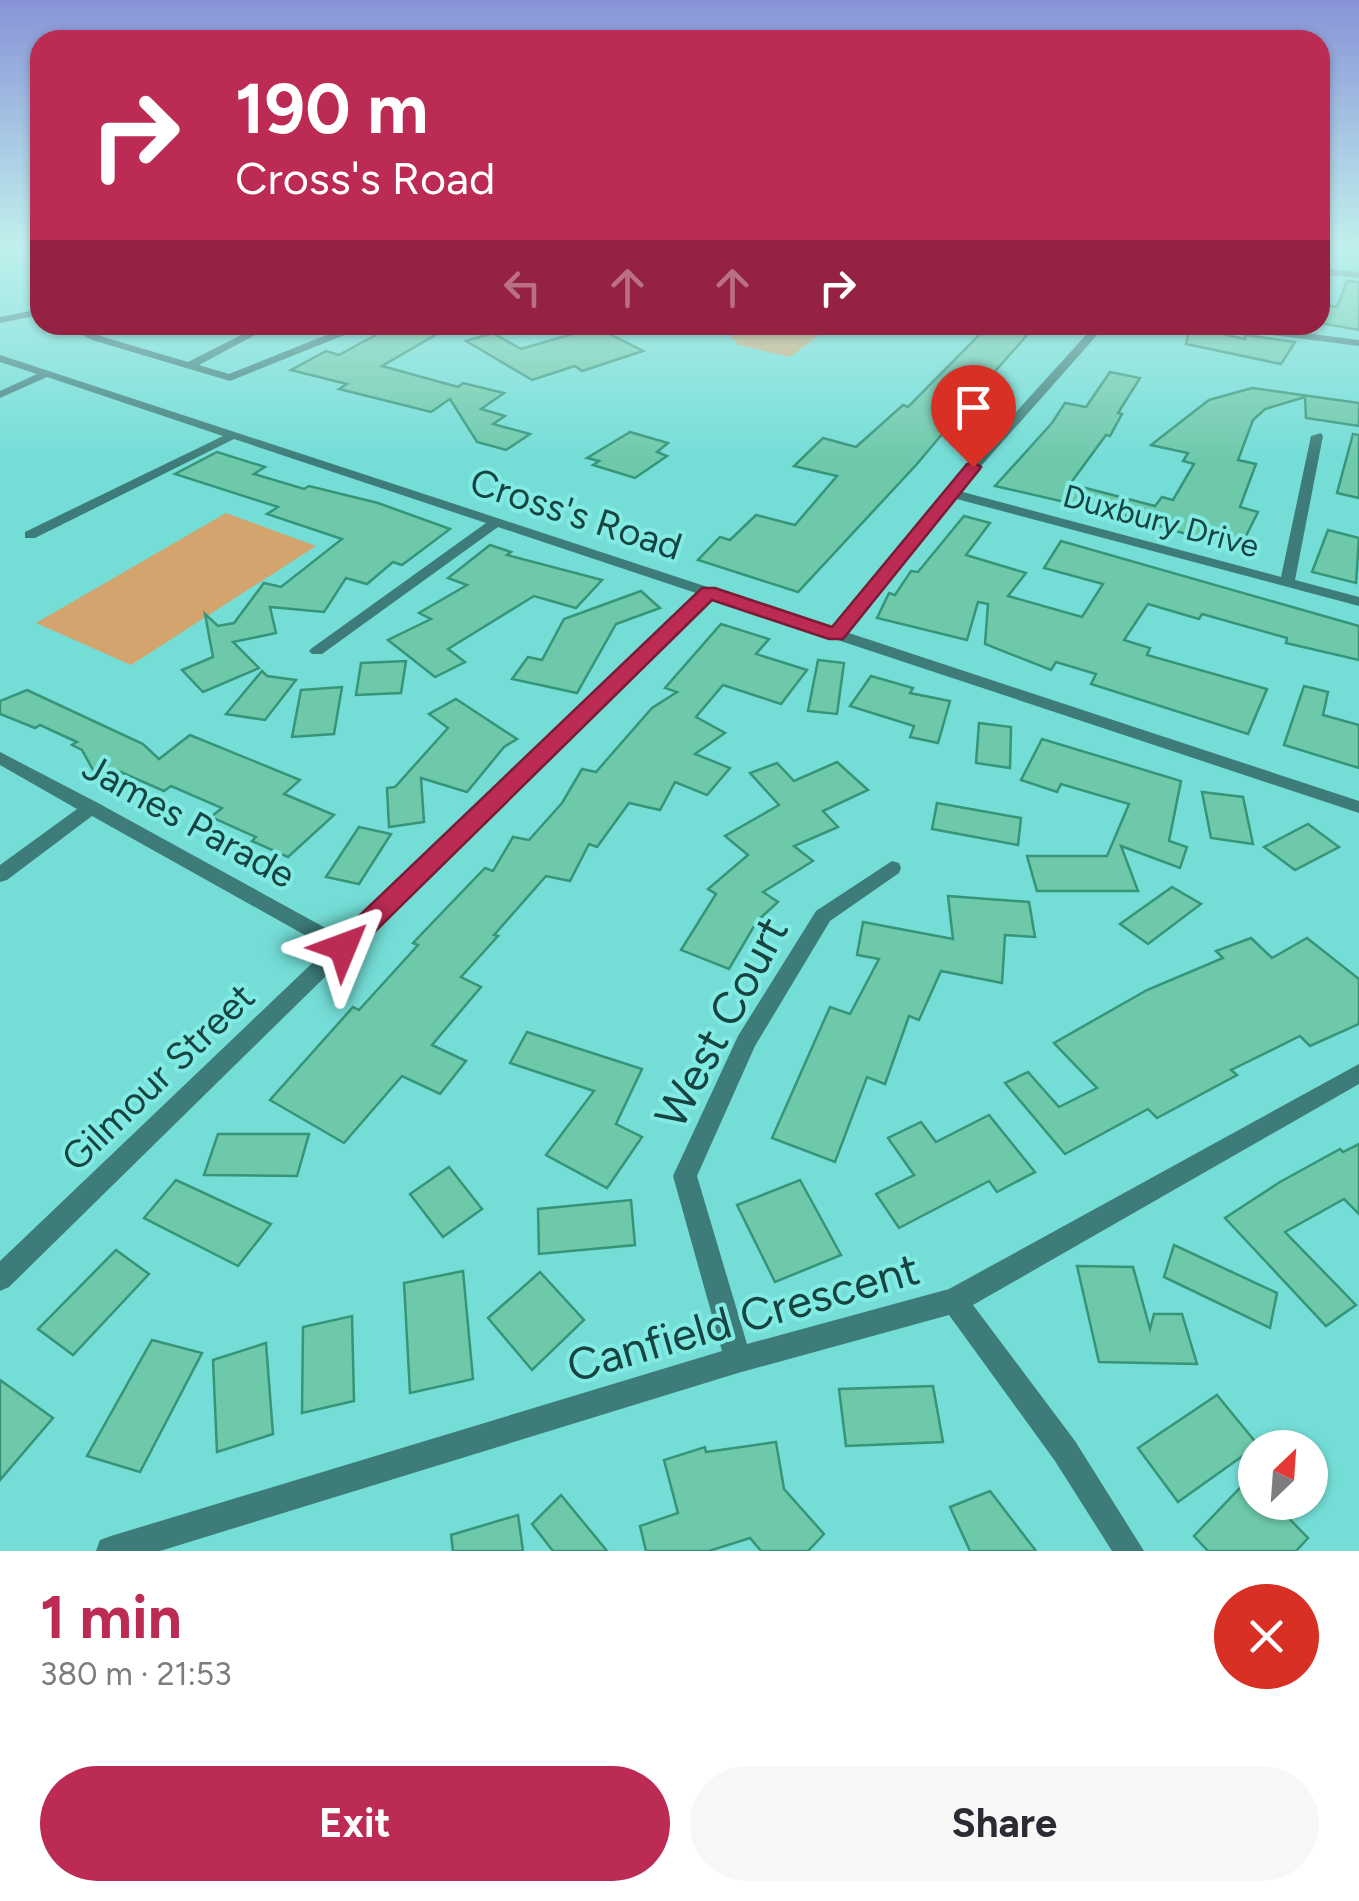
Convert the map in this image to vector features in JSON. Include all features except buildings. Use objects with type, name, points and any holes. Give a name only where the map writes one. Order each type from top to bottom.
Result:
[{"type":"street","points":[[90,335],[230,378],[336,335]]},
{"type":"street","points":[[189,366],[249,335]]},
{"type":"street","points":[[836,634],[950,493],[1092,335]]},
{"type":"street","points":[[1296,335],[1359,343]]},
{"type":"street","name":"Cross's Road","points":[[0,358],[1359,808]]},
{"type":"street","points":[[0,394],[47,373]]},
{"type":"street","points":[[30,535],[234,435]]},
{"type":"street","points":[[1287,582],[1317,436]]},
{"type":"street","name":"Duxbury Drive","points":[[950,493],[1359,602]]},
{"type":"street","points":[[316,652],[496,522]]},
{"type":"street","name":"Gilmour Street","points":[[0,1278],[708,592]]},
{"type":"street","name":"James Parade","points":[[0,758],[343,947]]},
{"type":"street","points":[[0,875],[92,807]]},
{"type":"street","name":"West Court","points":[[738,1360],[685,1176],[746,1042],[824,916],[892,868]]},
{"type":"street","name":"Canfield Crescent","points":[[111,1551],[738,1360],[954,1301],[1359,1073]]},
{"type":"street","points":[[954,1301],[1066,1451],[1129,1551]]},
{"type":"shaded area","points":[[819,335],[790,357],[735,344],[738,341],[729,338]]},
{"type":"shaded area","points":[[226,513],[316,546],[131,665],[36,623]]},
{"type":"route","points":[[343,947],[708,592],[836,634],[973,467]]}]
